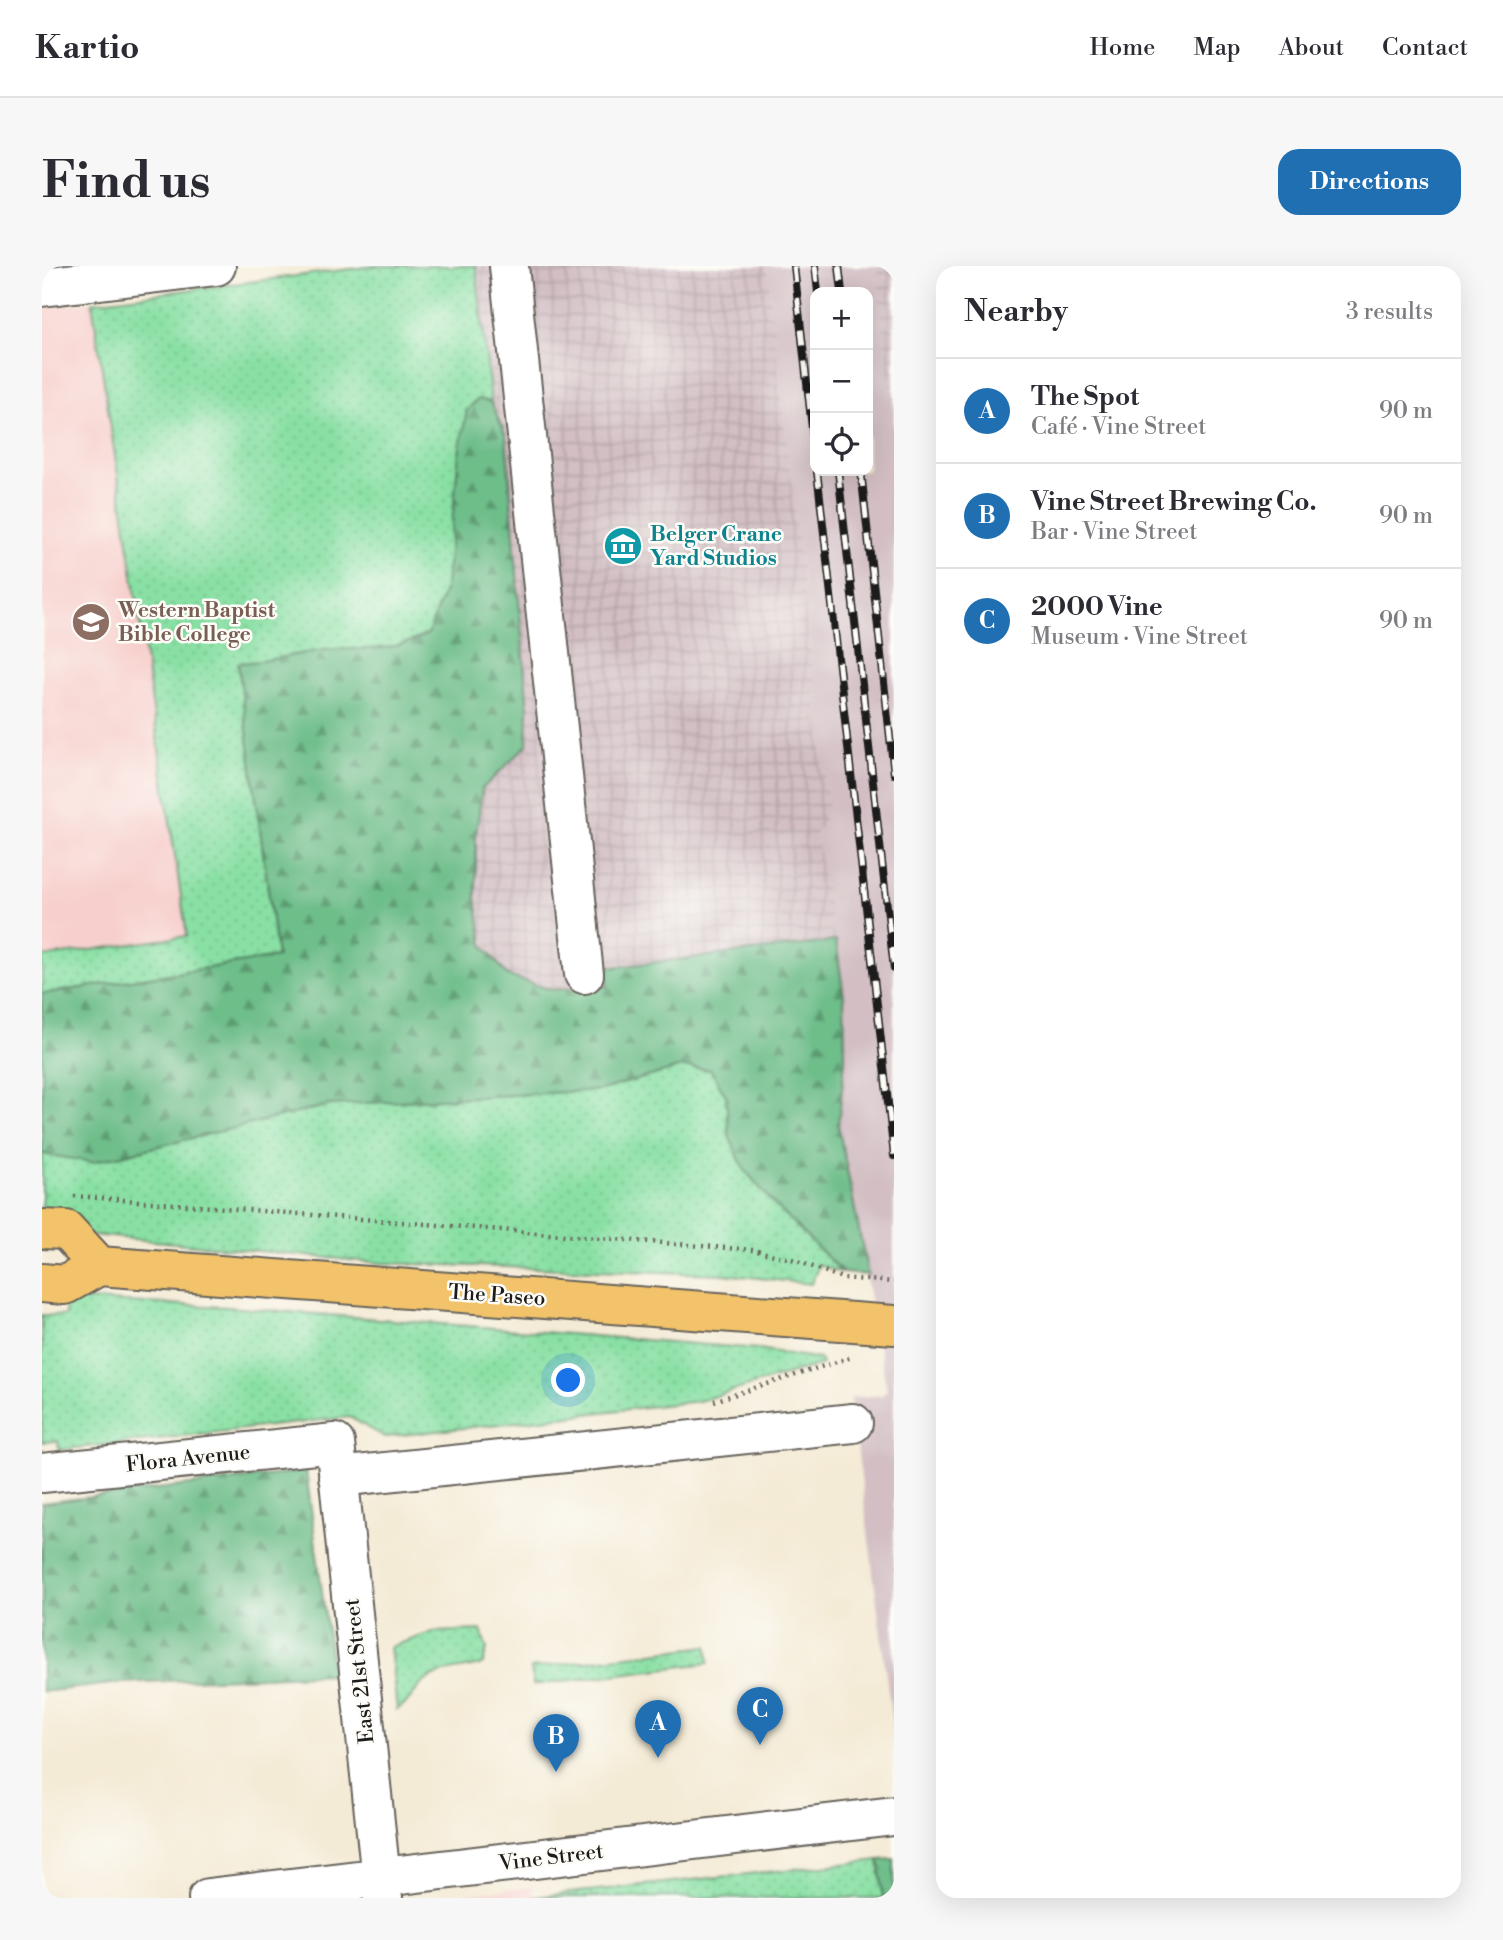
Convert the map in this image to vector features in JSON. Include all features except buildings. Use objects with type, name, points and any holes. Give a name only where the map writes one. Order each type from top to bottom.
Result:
[{"type":"main road","points":[[42,1228],[66,1230],[99,1266],[65,1285],[42,1283]]},
{"type":"main road","name":"The Paseo","points":[[99,1266],[850,1339],[894,1325]]},
{"type":"street","points":[[509,266],[584,974]]},
{"type":"street","points":[[42,287],[203,267]]},
{"type":"street","name":"Flora Avenue","points":[[42,1473],[732,1447],[853,1423]]},
{"type":"street","name":"East 21st Street","points":[[337,1460],[382,1888]]},
{"type":"street","name":"Vine Street","points":[[208,1898],[382,1888],[894,1816]]},
{"type":"path","points":[[66,1195],[752,1250],[792,1259],[842,1278],[894,1282]]},
{"type":"path","points":[[701,1406],[850,1339]]},
{"type":"shaded area","points":[[476,266],[767,266],[829,811],[816,834],[836,941],[607,968],[608,986],[551,990],[508,976],[483,945],[476,898],[476,836],[482,789],[501,769],[528,712],[506,436],[491,402]]},
{"type":"shaded area","points":[[767,266],[876,266],[894,421],[894,1738],[851,1398],[882,1395],[887,1390],[838,1125],[845,1061],[844,996],[816,834],[829,811]]},
{"type":"shaded area","points":[[876,266],[894,266],[894,421]]},
{"type":"shaded area","name":"Western Baptist Bible College","points":[[92,302],[187,937],[42,957],[42,308]]},
{"type":"shaded area","points":[[532,1887],[533,1898],[432,1898]]},
{"type":"green space","points":[[374,266],[476,266],[491,402],[478,399],[467,410],[459,453],[446,585],[428,635],[402,647],[369,651],[329,649],[272,662],[238,664],[277,957],[42,994],[42,957],[187,936],[92,302]]},
{"type":"green space","points":[[478,399],[491,402],[506,436],[528,712],[527,745],[482,789],[476,836],[476,898],[483,945],[508,976],[552,990],[608,986],[607,968],[836,941],[844,997],[845,1061],[838,1125],[868,1275],[843,1273],[772,1202],[744,1169],[729,1136],[726,1096],[711,1070],[682,1067],[601,1090],[330,1105],[92,1162],[42,1154],[42,994],[277,957],[238,663],[317,651],[389,647],[428,634],[446,585],[459,453],[467,410]]},
{"type":"green space","points":[[682,1067],[711,1070],[726,1096],[729,1136],[744,1169],[772,1202],[843,1273],[819,1265],[811,1284],[723,1274],[380,1263],[42,1230],[42,1154],[92,1162],[330,1105],[601,1090]]},
{"type":"green space","points":[[65,1299],[227,1307],[759,1349],[820,1359],[822,1364],[699,1401],[385,1437],[349,1417],[59,1450],[58,1441],[42,1442],[42,1315],[65,1316]]},
{"type":"green space","points":[[306,1471],[333,1674],[120,1683],[42,1692],[42,1503]]},
{"type":"green space","points":[[481,1630],[487,1649],[483,1664],[431,1677],[397,1710],[390,1647],[433,1632]]},
{"type":"green space","points":[[707,1646],[709,1663],[533,1685],[531,1668]]},
{"type":"green space","points":[[894,1859],[894,1898],[883,1898],[879,1860]]},
{"type":"green space","points":[[879,1860],[883,1898],[532,1897]]},
{"type":"railway","points":[[794,266],[810,413]]},
{"type":"railway","points":[[815,266],[817,287]]},
{"type":"railway","points":[[839,266],[841,287]]},
{"type":"railway","points":[[818,476],[894,1156]]},
{"type":"railway","points":[[839,476],[894,969]]},
{"type":"railway","points":[[862,476],[894,774]]},
{"type":"place","name":"Belger Crane Yard Studios","points":[[623,546]]},
{"type":"place","name":"Western Baptist Bible College","points":[[91,622]]},
{"type":"place","name":"2000 Vine","points":[[760,1745]]},
{"type":"place","name":"The Spot","points":[[658,1758]]},
{"type":"place","name":"Vine Street Brewing Co.","points":[[556,1772]]}]
